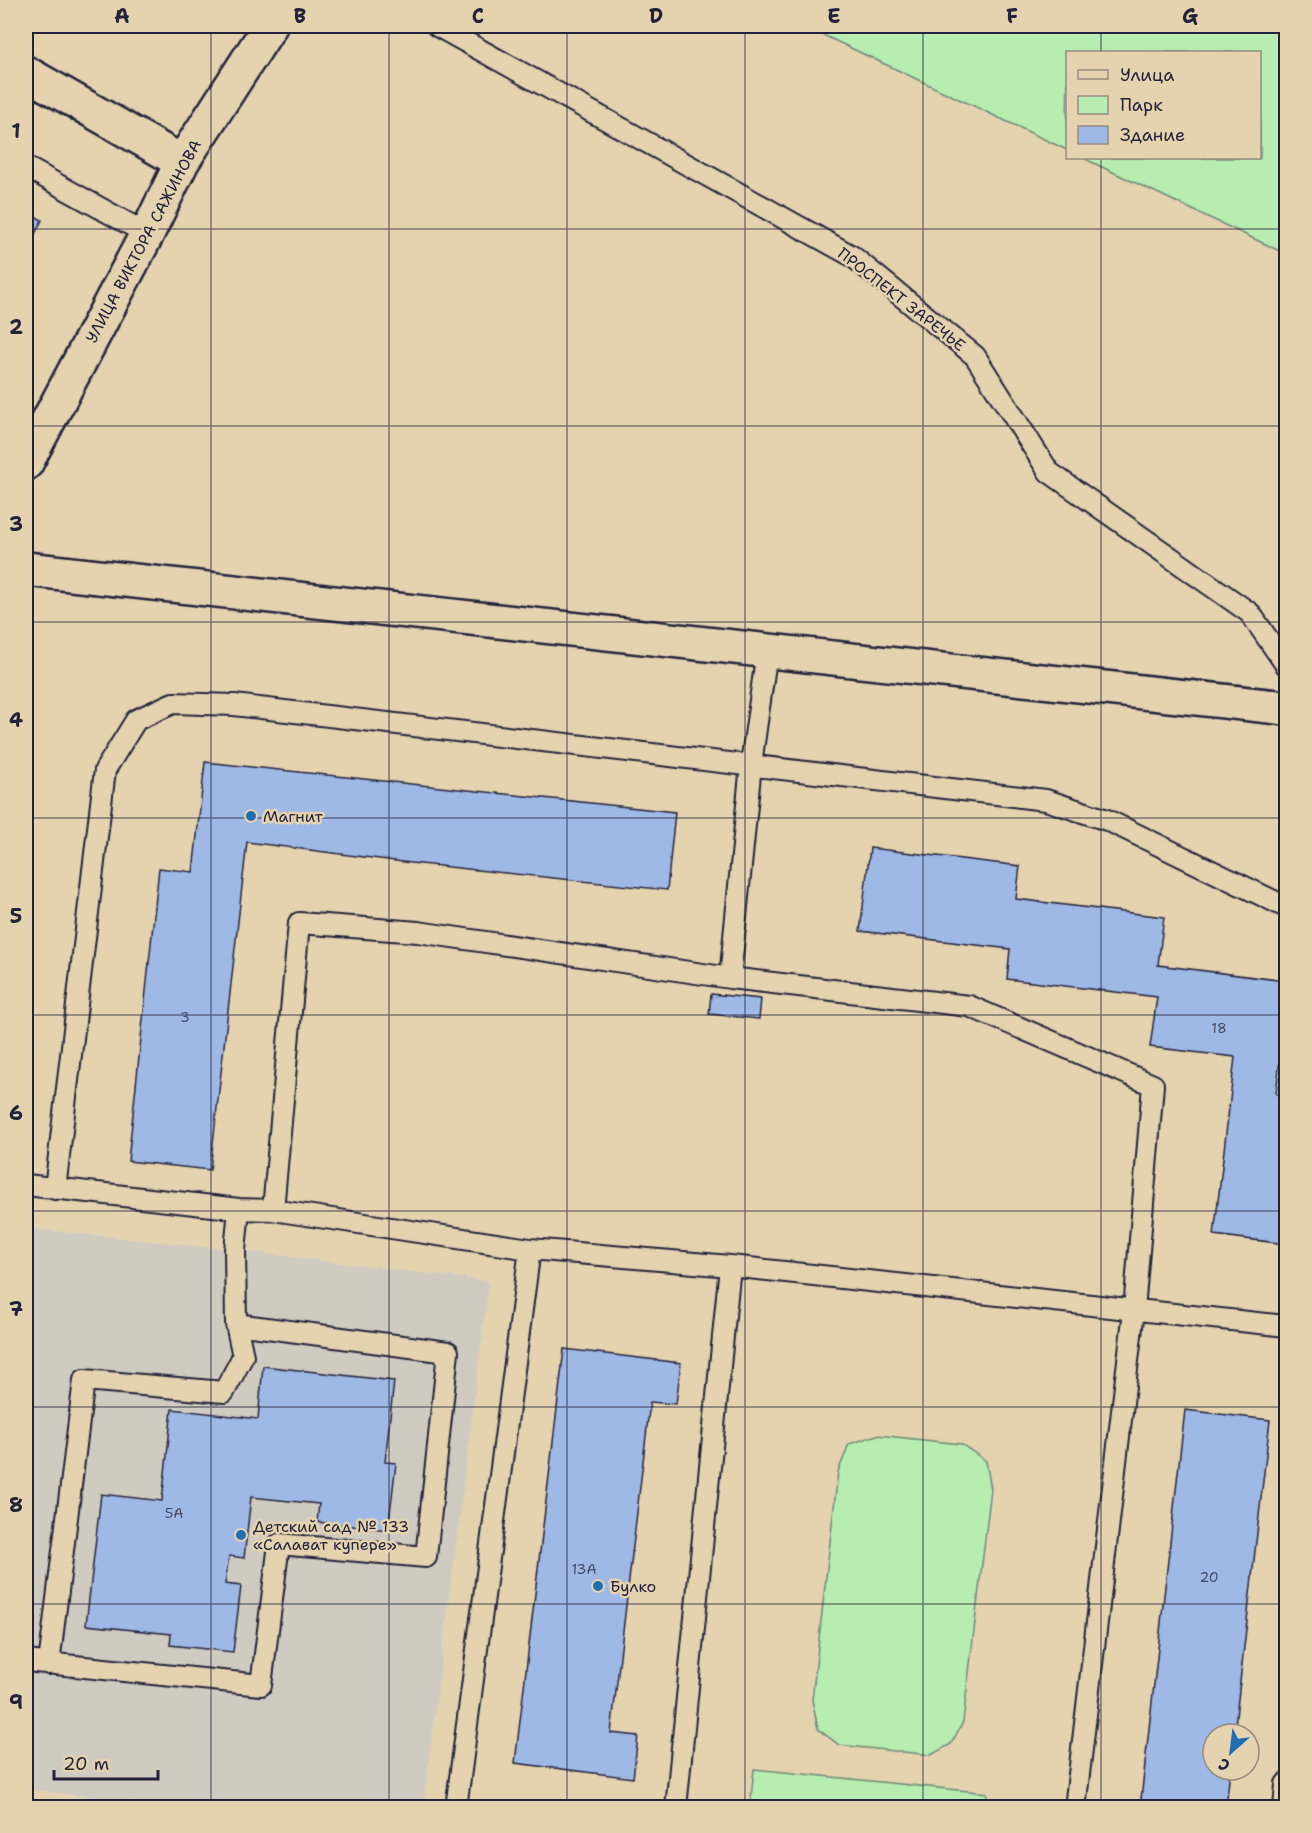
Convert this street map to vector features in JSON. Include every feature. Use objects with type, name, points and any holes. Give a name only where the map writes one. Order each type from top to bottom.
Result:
[{"type":"street","name":"УЛИЦА ВИКТОРА САЖИНОВА","points":[[26,463],[147,234],[182,162],[270,26]]},
{"type":"street","points":[[26,73],[182,162]]},
{"type":"street","points":[[26,569],[1287,708]]},
{"type":"lane","name":"ПРОСПЕКТ ЗАРЕЧЬЕ","points":[[437,26],[852,256],[975,356],[1049,472],[1250,612],[1287,665]]},
{"type":"lane","points":[[26,167],[147,234]]},
{"type":"lane","points":[[730,978],[751,764],[767,651]]},
{"type":"lane","points":[[56,1189],[105,770],[136,720],[173,702],[234,705],[1046,800],[1107,820],[1287,907]]},
{"type":"lane","points":[[273,1210],[299,922],[418,932],[730,978],[969,1006],[1153,1085],[1134,1310],[1075,1808]]},
{"type":"lane","points":[[26,1185],[239,1209],[273,1210],[530,1249],[730,1266],[1287,1326]]},
{"type":"lane","points":[[49,1664],[84,1380],[224,1392],[243,1356],[236,1324],[235,1250],[239,1209]]},
{"type":"lane","points":[[456,1808],[530,1249]]},
{"type":"lane","points":[[676,1808],[730,1266]]},
{"type":"lane","points":[[26,1661],[261,1685],[279,1544],[426,1557],[448,1352],[236,1324]]},
{"type":"lane","points":[[1284,1808],[1287,1784]]},
{"type":"shaded area","name":"Детский сад № 133 «Салават купере»","points":[[26,1228],[235,1250],[489,1281],[423,1807],[176,1808],[26,1789]]},
{"type":"green space","points":[[804,26],[1286,26],[1286,254],[1085,159],[1261,159],[1261,51],[1066,51],[1066,150]]},
{"type":"green space","points":[[877,1435],[961,1444],[986,1461],[991,1489],[963,1722],[951,1744],[931,1755],[839,1745],[818,1729],[812,1700],[838,1472],[849,1444]]},
{"type":"green space","points":[[754,1769],[987,1793],[986,1807],[750,1807]]},
{"type":"building","points":[[26,211],[42,220],[26,252]]},
{"type":"building","points":[[205,762],[675,812],[667,890],[411,863],[247,842],[210,1170],[128,1161],[159,868],[193,872]]},
{"type":"building","points":[[870,848],[1020,866],[1016,899],[1164,917],[1158,965],[1286,981],[1286,1008],[1276,1094],[1286,1096],[1286,1244],[1214,1235],[1235,1057],[1150,1047],[1157,997],[1007,979],[1010,949],[860,931]]},
{"type":"building","points":[[711,994],[761,999],[759,1019],[709,1014]]},
{"type":"building","points":[[564,1349],[681,1363],[676,1404],[650,1402],[611,1733],[638,1736],[633,1778],[515,1763]]},
{"type":"building","points":[[263,1366],[394,1381],[385,1462],[396,1463],[388,1530],[317,1522],[319,1504],[251,1497],[244,1558],[229,1556],[225,1584],[241,1586],[233,1652],[170,1645],[171,1634],[86,1625],[101,1494],[162,1501],[172,1409],[258,1419]]},
{"type":"building","points":[[1185,1410],[1270,1420],[1235,1722],[1201,1722],[1201,1782],[1229,1782],[1226,1808],[1140,1808]]},
{"type":"place","name":"Магнит","points":[[251,816]]},
{"type":"place","name":"Детский сад № 133 «Салават купере»","points":[[241,1535]]},
{"type":"place","name":"Булко","points":[[598,1586]]}]
